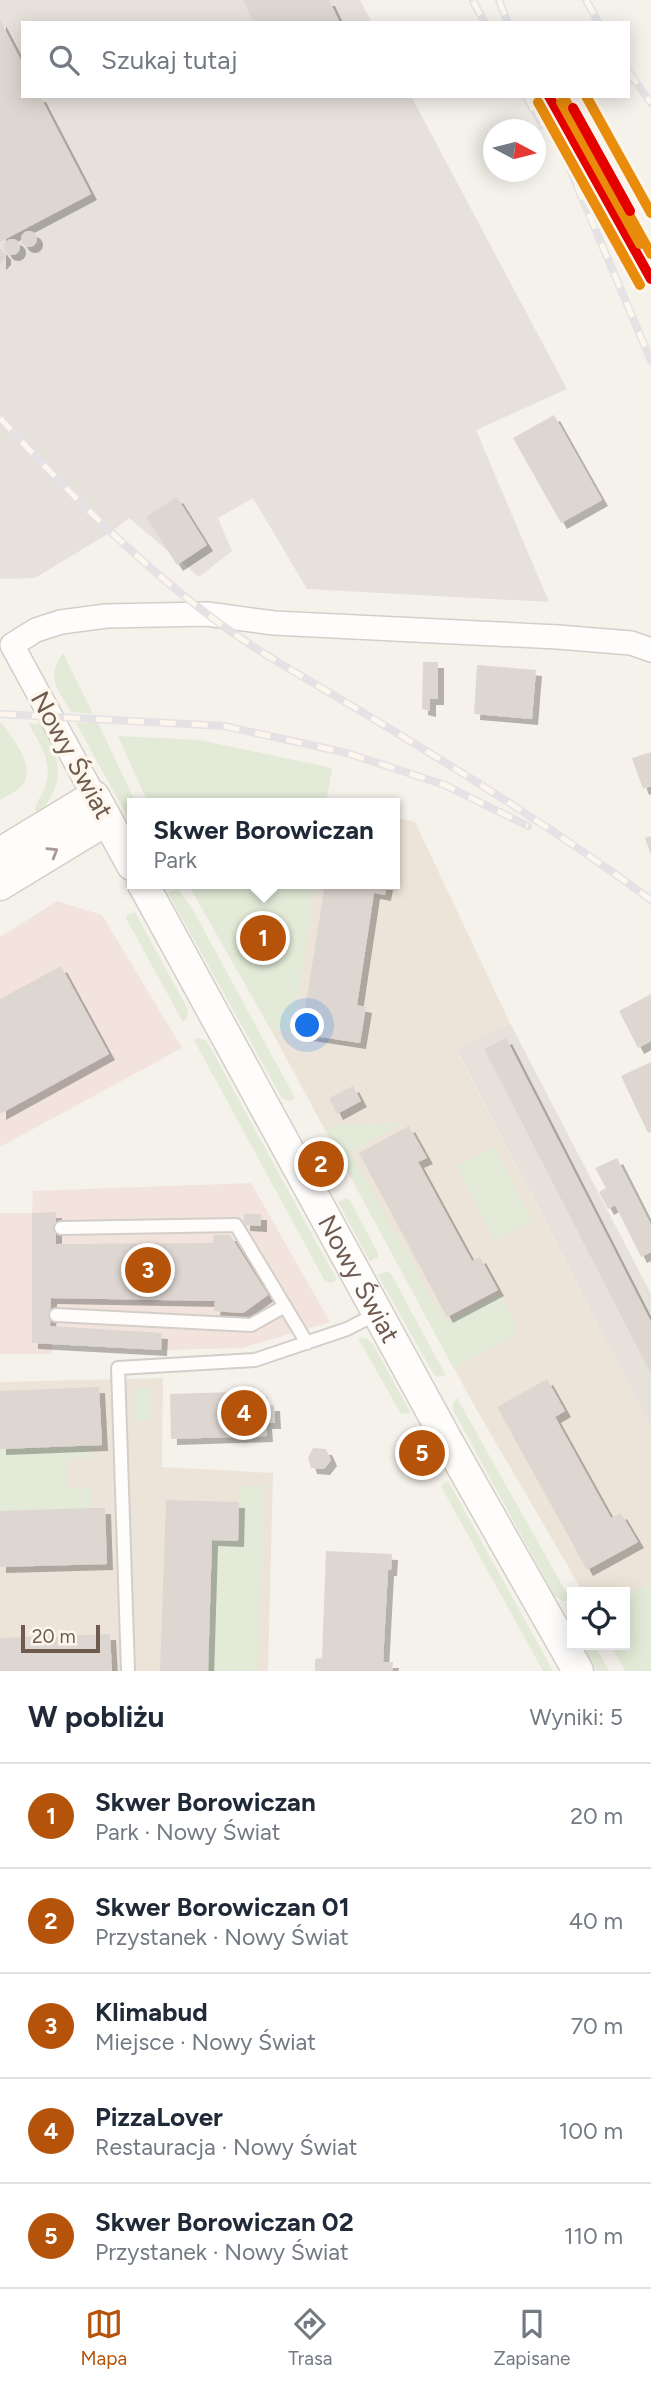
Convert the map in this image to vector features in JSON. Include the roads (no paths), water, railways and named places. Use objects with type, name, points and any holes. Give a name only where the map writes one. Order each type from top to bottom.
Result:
[{"type":"street","name":"Nowy Świat","points":[[127,856],[12,645],[36,630],[61,622],[106,616],[207,614],[274,622],[558,637],[631,643],[651,650]]},
{"type":"street","points":[[0,853],[100,808]]},
{"type":"street","points":[[0,885],[100,808]]},
{"type":"street","name":"Nowy Świat","points":[[146,889],[448,1442],[578,1671]]},
{"type":"lane","points":[[61,1228],[236,1225],[307,1343]]},
{"type":"lane","points":[[56,1315],[251,1325],[285,1306]]},
{"type":"lane","points":[[128,1671],[118,1368],[255,1360],[348,1329],[378,1312]]},
{"type":"railway","points":[[499,0],[507,21]]},
{"type":"railway","points":[[586,0],[598,21]]},
{"type":"railway","points":[[473,1],[484,21]]},
{"type":"railway","points":[[630,74],[651,103]]},
{"type":"railway","points":[[527,98],[539,119]]},
{"type":"railway","points":[[540,98],[651,361]]},
{"type":"railway","points":[[0,418],[99,520],[179,592],[227,629],[516,807],[651,900]]},
{"type":"railway","points":[[0,714],[224,726],[347,753],[445,785],[528,826]]},
{"type":"place","name":"Skwer Borowiczan","points":[[263,938]]},
{"type":"place","name":"Skwer Borowiczan 01","points":[[321,1164]]},
{"type":"place","name":"Klimabud","points":[[148,1270]]},
{"type":"place","name":"PizzaLover","points":[[244,1413]]},
{"type":"place","name":"Skwer Borowiczan 02","points":[[422,1453]]}]
